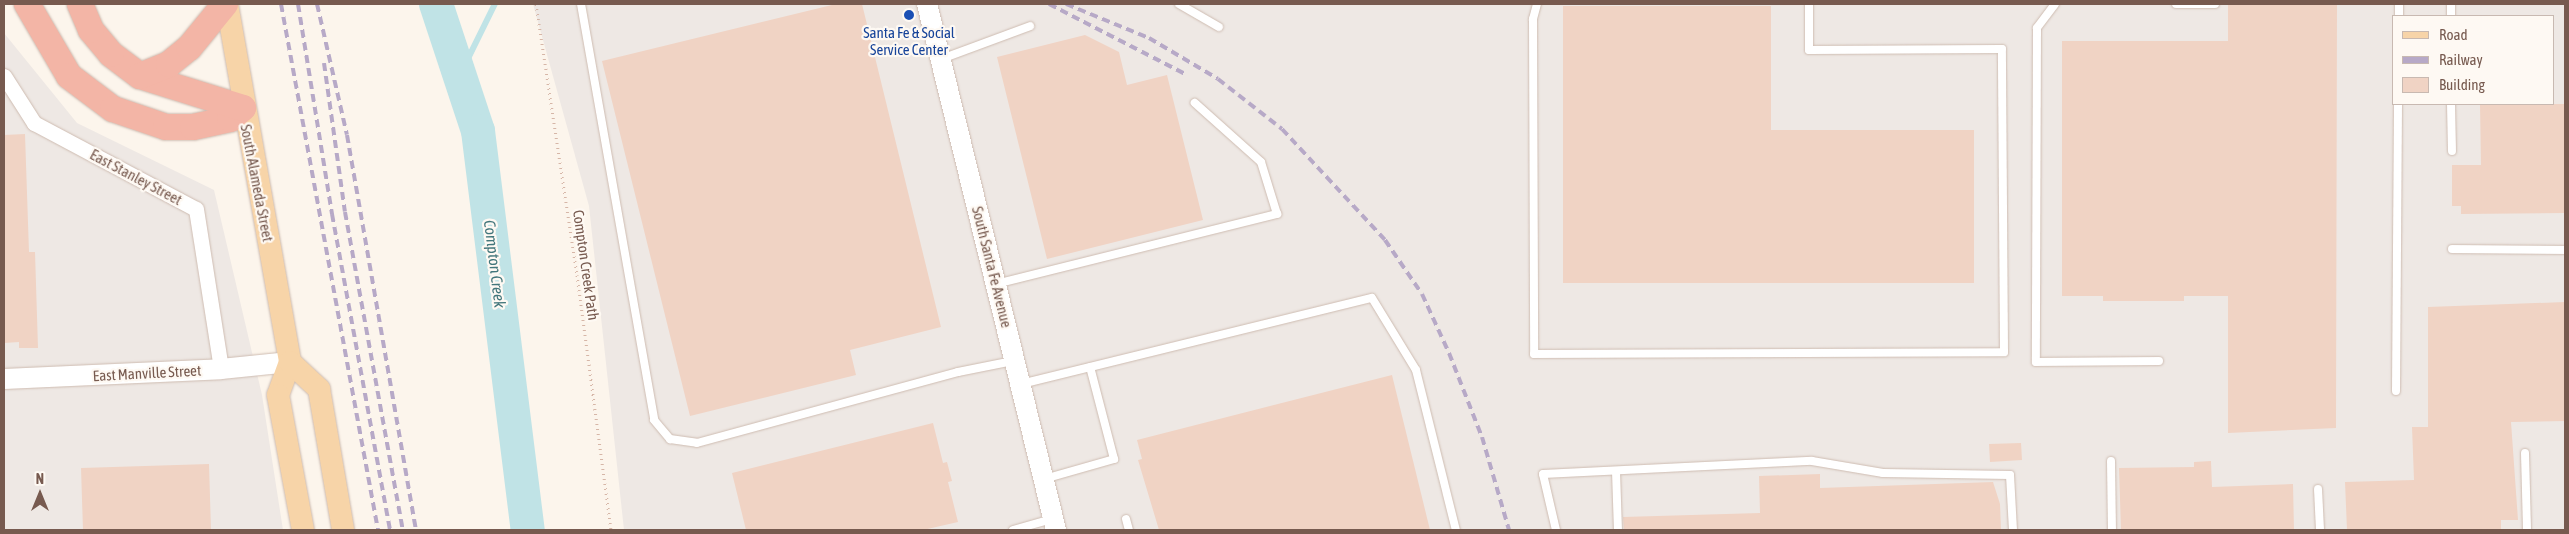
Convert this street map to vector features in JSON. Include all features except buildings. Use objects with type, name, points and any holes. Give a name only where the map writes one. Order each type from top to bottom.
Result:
[{"type":"highway","points":[[28,4],[69,76],[113,109],[166,127],[193,127],[230,119],[243,108]]},
{"type":"highway","points":[[80,4],[91,30],[106,48],[140,76],[243,108]]},
{"type":"highway","points":[[140,76],[169,64],[189,48],[226,4]]},
{"type":"main road","name":"South Alameda Street","points":[[226,4],[243,108],[290,362]]},
{"type":"main road","name":"South Santa Fe Avenue","points":[[927,4],[1055,524]]},
{"type":"main road","name":"East Manville Street","points":[[4,379],[221,369],[290,362]]},
{"type":"main road","points":[[303,530],[278,395],[290,362],[319,389],[342,530]]},
{"type":"street","name":"East Stanley Street","points":[[4,76],[34,123],[196,209],[221,369]]},
{"type":"lane","points":[[581,4],[654,420],[670,438],[697,442],[958,372],[1015,361]]},
{"type":"lane","points":[[1179,4],[1219,27]]},
{"type":"lane","points":[[1537,4],[1533,19],[1534,354],[2004,352],[2002,48],[1809,50],[1809,4]]},
{"type":"lane","points":[[2055,4],[2037,28],[2036,362],[2159,361]]},
{"type":"lane","points":[[2176,4],[2215,4]]},
{"type":"lane","points":[[941,59],[1030,26]]},
{"type":"lane","points":[[996,284],[1277,214],[1262,162],[1195,103]]},
{"type":"lane","points":[[2396,391],[2398,105]]},
{"type":"lane","points":[[2451,105],[2452,150]]},
{"type":"lane","points":[[2452,249],[2565,250]]},
{"type":"lane","points":[[1020,384],[1372,298],[1416,370],[1456,530]]},
{"type":"lane","points":[[1044,479],[1114,459],[1090,366]]},
{"type":"lane","points":[[2525,453],[2527,530]]},
{"type":"lane","points":[[1556,530],[1543,474],[1812,461],[1884,473],[2010,475],[2013,530]]},
{"type":"lane","points":[[2111,461],[2112,530]]},
{"type":"lane","points":[[1616,471],[1618,530]]},
{"type":"lane","points":[[2318,489],[2320,530]]},
{"type":"lane","points":[[1126,519],[1129,530]]},
{"type":"lane","points":[[1013,530],[1055,524]]},
{"type":"path","name":"Compton Creek Path","points":[[536,4],[610,530]]},
{"type":"shaded area","points":[[533,4],[2565,4],[2565,530],[624,530],[589,206]]},
{"type":"shaded area","points":[[4,33],[77,123],[214,190],[262,395],[283,530],[4,530]]},
{"type":"waterway","name":"Compton Creek","points":[[436,4],[478,131],[528,530]]},
{"type":"waterway","points":[[460,75],[495,4]]},
{"type":"railway","points":[[281,4],[378,530]]},
{"type":"railway","points":[[298,4],[332,214],[390,530]]},
{"type":"railway","points":[[317,4],[347,135],[416,530]]},
{"type":"railway","points":[[1049,4],[1187,75]]},
{"type":"railway","points":[[1066,4],[1149,38],[1218,79],[1282,129],[1385,240],[1422,294],[1449,353],[1482,437],[1509,530]]},
{"type":"railway","points":[[324,63],[345,212],[403,530]]},
{"type":"place","name":"Santa Fe & Social Service Center","points":[[909,15]]}]
